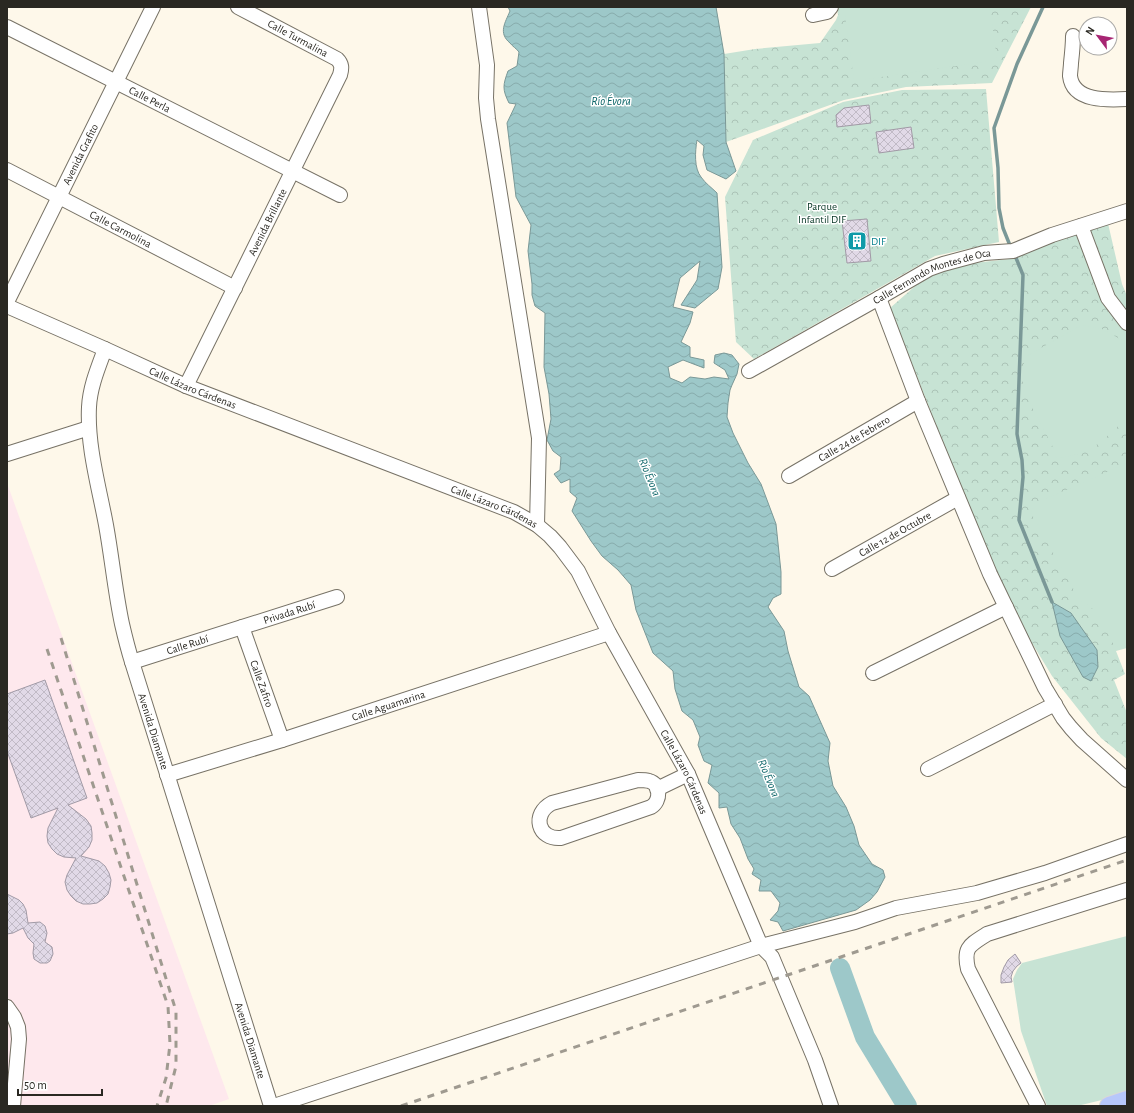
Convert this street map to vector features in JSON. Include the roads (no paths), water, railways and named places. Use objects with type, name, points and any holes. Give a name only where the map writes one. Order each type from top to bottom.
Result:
[{"type":"main road","points":[[1109,1106],[1127,1100]]},
{"type":"street","name":"Avenida Grafito","points":[[7,302],[153,7]]},
{"type":"street","name":"Calle Turmalina","points":[[238,7],[337,59]]},
{"type":"street","points":[[479,7],[487,65],[486,98],[488,119],[539,438],[537,525]]},
{"type":"street","points":[[813,15],[827,12],[832,7]]},
{"type":"street","name":"Calle Perla","points":[[7,27],[340,195]]},
{"type":"street","points":[[1073,36],[1070,76],[1073,84],[1078,90],[1085,95],[1094,98],[1106,100],[1127,99]]},
{"type":"street","name":"Avenida Brillante","points":[[186,386],[340,75],[342,69],[337,59]]},
{"type":"street","name":"Calle Carmolina","points":[[7,170],[235,288]]},
{"type":"street","name":"Calle Fernando Montes de Oca","points":[[749,371],[930,269],[943,264],[984,254],[1013,251],[1052,235],[1127,211]]},
{"type":"street","points":[[1080,226],[1108,298],[1127,323]]},
{"type":"street","points":[[879,298],[918,401],[990,574],[1045,688],[1063,718],[1082,740],[1127,780]]},
{"type":"street","name":"Calle Lázaro Cárdenas","points":[[7,306],[186,386],[514,512],[537,525],[550,536],[578,571],[609,633],[688,774],[761,946],[772,957],[816,1060],[831,1106]]},
{"type":"street","name":"Avenida Diamante","points":[[105,349],[91,392],[89,406],[89,428],[122,624],[132,662],[167,775],[272,1106]]},
{"type":"street","name":"Calle 24 de Febrero","points":[[789,476],[918,401]]},
{"type":"street","points":[[7,454],[89,428]]},
{"type":"street","name":"Calle 12 de Octubre","points":[[832,569],[958,498]]},
{"type":"street","name":"Privada Rubí","points":[[242,627],[337,597]]},
{"type":"street","points":[[873,673],[1006,607]]},
{"type":"street","name":"Calle Rubí","points":[[132,662],[242,627]]},
{"type":"street","name":"Calle Zafiro","points":[[242,627],[282,740]]},
{"type":"street","name":"Calle Aguamarina","points":[[167,775],[282,740],[609,633]]},
{"type":"street","points":[[928,769],[1055,704]]},
{"type":"street","points":[[657,789],[688,774]]},
{"type":"street","points":[[638,780],[649,781],[654,784],[657,789],[658,802],[651,808],[561,838],[554,839],[543,831],[539,825],[541,812],[545,806],[552,803],[638,780]]},
{"type":"street","points":[[272,1106],[761,946],[855,922],[896,908],[977,893],[1045,873],[1127,844]]},
{"type":"street","points":[[1038,1106],[968,969],[966,954],[974,942],[987,934],[1127,890]]},
{"type":"street","points":[[7,1008],[14,1017],[20,1038],[13,1106]]},
{"type":"water","name":"Río Évora","points":[[508,7],[716,7],[724,54],[726,142],[736,171],[726,179],[707,170],[703,155],[704,146],[697,140],[697,169],[703,179],[717,193],[722,267],[718,289],[695,308],[681,305],[697,280],[700,261],[680,278],[673,307],[693,312],[690,323],[681,342],[690,347],[690,357],[704,360],[704,368],[683,360],[668,367],[670,378],[682,383],[690,377],[705,379],[714,377],[729,379],[725,370],[714,363],[715,355],[724,353],[732,355],[739,364],[737,374],[730,390],[727,417],[748,463],[761,484],[776,524],[781,572],[781,594],[773,598],[768,607],[784,631],[788,651],[799,687],[809,696],[830,743],[828,761],[833,786],[846,807],[854,826],[859,845],[872,864],[883,870],[885,877],[877,892],[870,900],[856,910],[783,931],[778,922],[770,920],[778,911],[780,903],[771,891],[759,891],[761,880],[752,874],[754,869],[748,859],[740,838],[731,824],[727,807],[719,808],[719,793],[708,783],[712,765],[704,761],[698,745],[700,737],[693,720],[682,711],[675,689],[673,671],[653,653],[636,610],[631,585],[618,570],[602,556],[572,511],[577,498],[570,492],[570,479],[561,483],[554,474],[560,470],[561,457],[553,451],[547,440],[551,419],[549,394],[544,367],[545,313],[535,306],[532,295],[528,251],[531,225],[516,197],[507,123],[516,104],[509,103],[505,94],[504,84],[508,71],[517,66],[519,52],[506,39],[503,32],[510,11]]},
{"type":"water","points":[[1052,602],[1071,613],[1097,650],[1098,667],[1091,681],[1083,677],[1060,636]]},
{"type":"waterway","points":[[1011,248],[1003,228],[999,208],[998,168],[994,128],[1017,64],[1043,7]]},
{"type":"waterway","points":[[1014,253],[1023,275],[1017,434],[1022,460],[1023,477],[1019,520],[1052,602]]},
{"type":"waterway","name":"Río Évora","points":[[840,968],[865,1037],[907,1106]]},
{"type":"railway","points":[[61,638],[176,1011],[176,1066],[166,1106]]},
{"type":"railway","points":[[47,649],[168,1006],[170,1044],[166,1078],[157,1106]]},
{"type":"railway","points":[[401,1106],[1127,860]]},
{"type":"place","name":"DIF","points":[[857,241]]},
{"type":"park label","name":"Parque Infantil DIF","points":[[822,212]]}]
